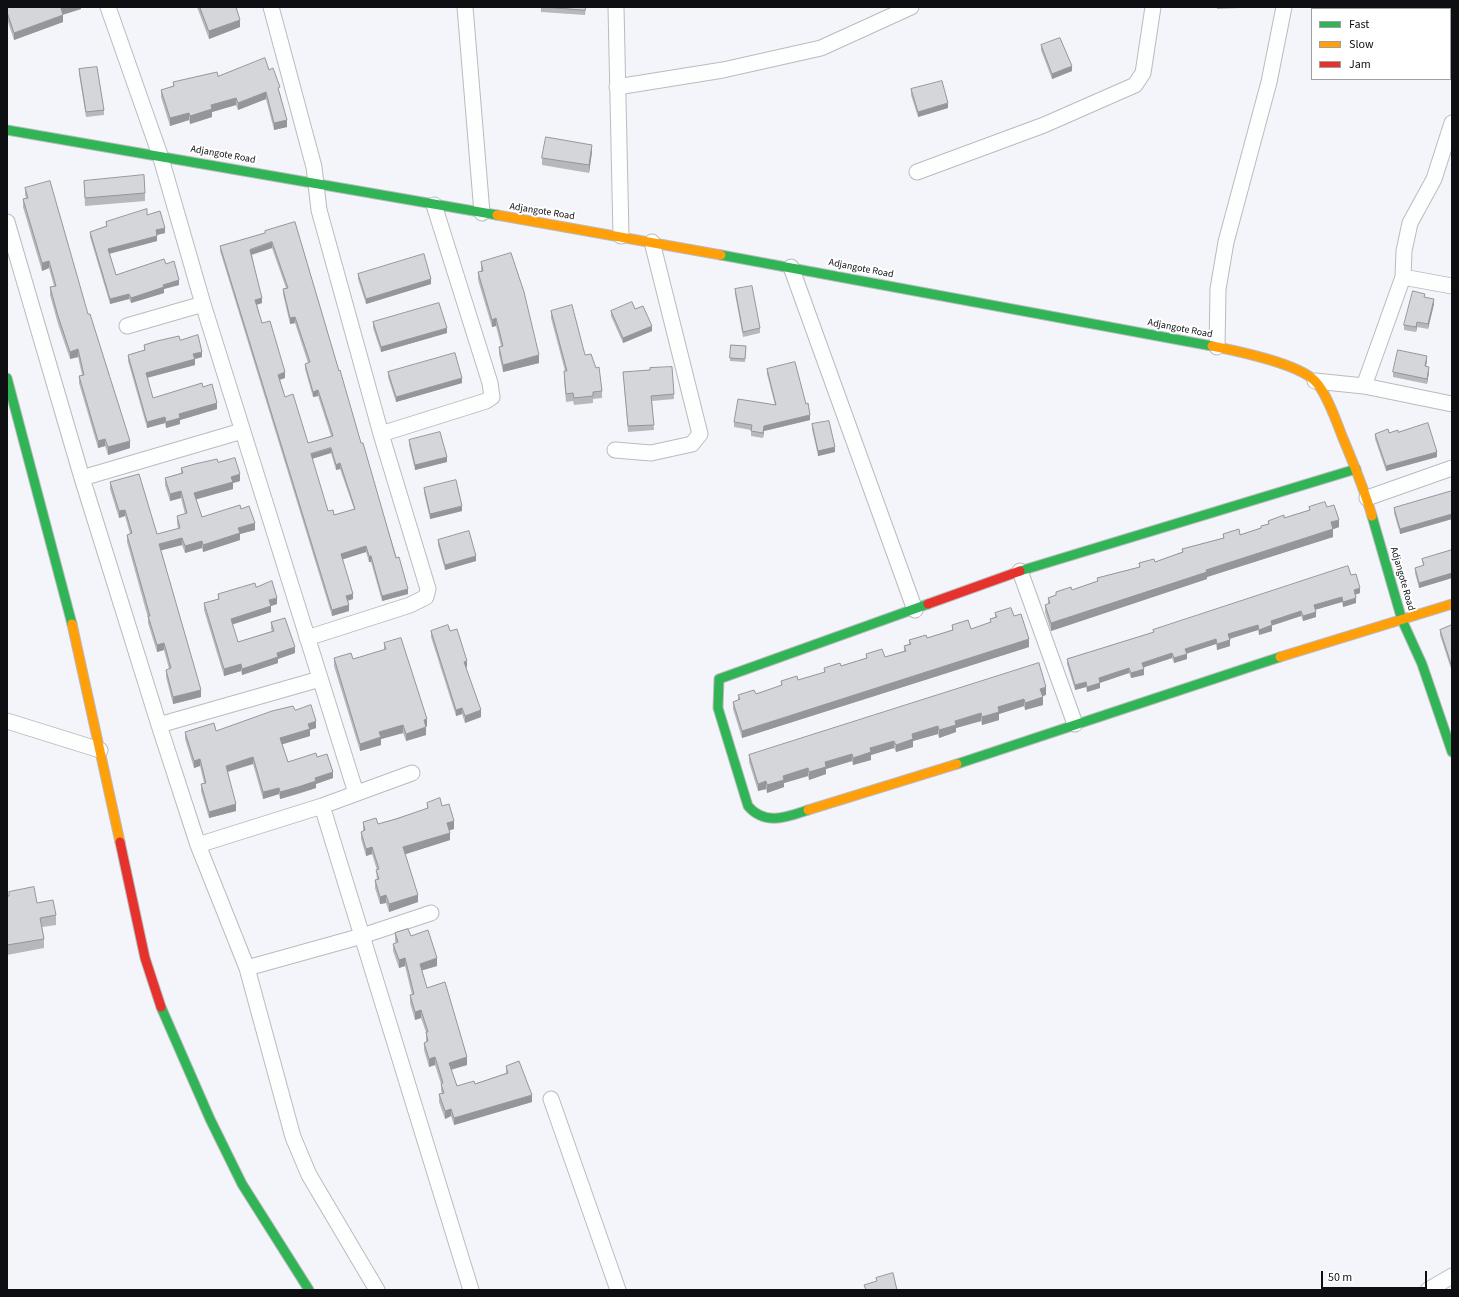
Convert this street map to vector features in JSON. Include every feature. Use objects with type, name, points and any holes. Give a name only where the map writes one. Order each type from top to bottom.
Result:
[{"type":"street","points":[[108,7],[160,155],[203,304],[242,431],[356,793]]},
{"type":"street","points":[[271,7],[314,167],[319,210],[382,434],[426,576],[428,589],[426,597],[410,605],[307,638]]},
{"type":"street","points":[[465,7],[482,213]]},
{"type":"street","points":[[616,7],[621,236]]},
{"type":"street","points":[[617,87],[723,70],[822,48],[911,7]]},
{"type":"street","points":[[917,172],[1044,125],[1135,85],[1143,73],[1153,7]]},
{"type":"street","points":[[1217,347],[1218,289],[1226,242],[1269,82],[1284,7]]},
{"type":"street","points":[[1364,386],[1403,277],[1404,251],[1410,223],[1434,179],[1452,123]]},
{"type":"street","name":"Adjangote Road","points":[[7,130],[160,155],[434,205],[621,236],[791,267],[1217,347],[1294,368],[1315,381],[1330,406],[1356,469],[1367,498],[1402,620],[1422,664],[1448,733],[1452,752]]},
{"type":"street","points":[[382,434],[486,401],[492,397],[490,383],[434,205]]},
{"type":"street","points":[[7,222],[82,478],[159,725],[198,845],[247,968],[293,1137],[309,1175],[377,1290]]},
{"type":"street","points":[[615,450],[651,453],[692,444],[700,434],[652,242]]},
{"type":"street","points":[[791,267],[915,610]]},
{"type":"street","points":[[1403,277],[1452,286]]},
{"type":"street","points":[[127,326],[203,304]]},
{"type":"street","points":[[7,378],[72,623],[145,958],[162,1010],[210,1119],[242,1184],[309,1290]]},
{"type":"street","points":[[1315,381],[1364,386],[1452,404]]},
{"type":"street","points":[[82,478],[242,431]]},
{"type":"street","points":[[1367,498],[1452,468]]},
{"type":"street","points":[[1356,469],[1020,571],[915,610],[719,679],[717,697],[718,708],[748,806],[754,815],[765,819],[780,819],[906,781],[1246,668],[1452,604]]},
{"type":"street","points":[[1020,571],[1075,724]]},
{"type":"street","points":[[159,725],[320,679]]},
{"type":"street","points":[[7,721],[100,750]]},
{"type":"street","points":[[198,845],[322,806],[412,773]]},
{"type":"street","points":[[322,806],[472,1290]]},
{"type":"street","points":[[247,968],[362,936],[431,912]]},
{"type":"street","points":[[551,1099],[618,1290]]},
{"type":"street","points":[[1428,1290],[1452,1276]]},
{"type":"building","points":[[7,7],[64,7],[61,8],[63,15],[14,33],[7,12]]},
{"type":"building","points":[[200,7],[236,7],[240,20],[209,31]]},
{"type":"building","points":[[545,7],[586,7],[585,10]]},
{"type":"building","points":[[1060,38],[1072,66],[1052,74],[1041,45]]},
{"type":"building","points":[[265,58],[269,70],[273,68],[280,87],[278,88],[287,120],[274,123],[266,92],[238,103],[236,98],[211,105],[212,109],[190,116],[189,113],[170,118],[161,90],[174,86],[173,82],[217,72],[218,76]]},
{"type":"building","points":[[97,67],[104,110],[86,112],[79,69]]},
{"type":"building","points":[[942,81],[948,103],[918,112],[911,89]]},
{"type":"building","points":[[546,137],[592,145],[589,165],[542,158]]},
{"type":"building","points":[[144,175],[145,193],[85,198],[84,181]]},
{"type":"building","points":[[50,181],[88,314],[90,314],[130,441],[108,447],[105,439],[98,441],[79,376],[84,375],[78,349],[70,352],[50,287],[56,286],[49,261],[42,263],[23,199],[28,198],[25,188]]},
{"type":"building","points":[[147,209],[147,215],[160,211],[165,228],[156,230],[157,236],[108,249],[116,275],[164,259],[166,264],[174,261],[179,280],[163,285],[164,287],[131,298],[129,294],[110,299],[90,232],[107,226],[106,222]]},
{"type":"building","points":[[295,222],[361,443],[363,443],[396,558],[399,557],[408,589],[382,596],[371,556],[369,556],[366,546],[341,554],[353,594],[346,596],[349,605],[332,610],[220,246],[265,233],[265,231]],"holes":[[[272,242],[288,288],[283,289],[290,318],[295,317],[310,362],[305,364],[313,392],[318,390],[333,436],[308,443],[293,394],[285,397],[278,375],[285,372],[270,321],[262,323],[255,300],[262,298],[250,250]],[[331,448],[336,465],[340,463],[355,509],[334,515],[333,510],[328,511],[311,454]]]},
{"type":"building","points":[[511,253],[524,292],[539,355],[503,365],[499,347],[503,346],[496,318],[492,320],[478,272],[483,271],[481,262]]},
{"type":"building","points":[[424,254],[431,279],[366,299],[358,274]]},
{"type":"building","points":[[752,286],[760,328],[743,332],[735,289]]},
{"type":"building","points":[[1413,291],[1425,294],[1424,297],[1434,299],[1428,324],[1417,322],[1416,327],[1404,325]]},
{"type":"building","points":[[632,302],[635,309],[643,306],[652,326],[623,338],[611,311]]},
{"type":"building","points":[[439,303],[447,328],[381,347],[373,322]]},
{"type":"building","points":[[572,305],[585,355],[591,354],[596,368],[599,367],[602,391],[593,392],[593,396],[574,398],[573,393],[566,394],[564,371],[567,371],[551,311]]},
{"type":"building","points":[[198,335],[202,352],[193,354],[195,359],[146,373],[153,398],[202,383],[203,387],[212,384],[217,403],[179,414],[180,418],[166,422],[165,417],[147,422],[128,355],[145,350],[144,345],[157,341],[179,336],[180,340]]},
{"type":"building","points":[[731,345],[746,346],[745,359],[730,358]]},
{"type":"building","points":[[1398,350],[1427,356],[1425,366],[1429,367],[1427,379],[1393,372]]},
{"type":"building","points":[[455,353],[462,378],[396,397],[388,372]]},
{"type":"building","points":[[795,362],[806,404],[808,403],[810,415],[764,426],[763,433],[751,431],[752,425],[734,422],[738,399],[776,405],[767,369]]},
{"type":"building","points":[[672,367],[674,394],[651,396],[654,425],[628,426],[623,372],[650,370],[650,368]]},
{"type":"building","points":[[829,421],[835,447],[818,451],[812,424]]},
{"type":"building","points":[[1428,423],[1437,452],[1386,466],[1375,434],[1388,429],[1389,433],[1398,430],[1398,432]]},
{"type":"building","points":[[440,432],[447,457],[415,465],[409,440]]},
{"type":"building","points":[[235,458],[240,474],[231,477],[233,482],[194,493],[202,517],[240,505],[241,509],[249,506],[255,523],[238,528],[240,533],[203,545],[202,541],[185,546],[182,538],[159,544],[201,690],[173,697],[166,670],[171,668],[164,643],[157,645],[127,535],[132,533],[125,510],[119,511],[110,482],[139,474],[157,534],[180,528],[177,516],[187,513],[181,491],[170,494],[165,478],[183,473],[181,468],[195,464],[217,459],[218,462]]},
{"type":"building","points":[[456,480],[462,506],[430,514],[424,488]]},
{"type":"building","points":[[1452,491],[1452,514],[1400,529],[1394,508]]},
{"type":"building","points":[[1325,502],[1327,507],[1334,505],[1339,520],[1331,522],[1333,529],[1206,570],[1207,572],[1051,623],[1045,605],[1050,603],[1048,598],[1056,595],[1056,592],[1071,587],[1072,590],[1098,581],[1097,578],[1140,567],[1139,563],[1154,559],[1155,562],[1183,552],[1182,549],[1224,538],[1223,534],[1239,529],[1240,535],[1261,528],[1261,526],[1269,524],[1268,521],[1284,515],[1284,518],[1310,510],[1309,507]]},
{"type":"building","points":[[469,531],[476,556],[445,565],[438,540]]},
{"type":"building","points":[[1452,550],[1452,573],[1419,583],[1415,568],[1424,565],[1422,559]]},
{"type":"building","points":[[1348,566],[1351,575],[1356,574],[1360,588],[1354,590],[1356,598],[1343,602],[1342,597],[1314,605],[1316,612],[1303,616],[1301,611],[1271,621],[1272,625],[1259,630],[1258,625],[1228,634],[1230,640],[1217,644],[1216,639],[1185,649],[1187,654],[1174,658],[1172,653],[1142,663],[1144,669],[1131,673],[1129,668],[1099,678],[1100,683],[1087,687],[1086,682],[1075,685],[1067,659],[1154,632],[1153,630]]},
{"type":"building","points":[[272,581],[277,598],[269,600],[271,606],[231,619],[238,642],[274,631],[271,622],[285,618],[295,647],[277,653],[278,657],[242,669],[241,664],[224,669],[204,603],[219,599],[218,594],[255,583],[256,587]]},
{"type":"building","points":[[1011,608],[1014,616],[1021,614],[1029,639],[742,731],[733,702],[740,699],[738,695],[754,690],[756,694],[782,685],[781,681],[797,676],[798,680],[825,672],[824,668],[840,663],[841,666],[867,658],[866,654],[882,649],[885,657],[906,651],[904,646],[911,644],[909,640],[926,635],[927,638],[953,630],[952,625],[968,620],[971,629],[991,622],[990,619],[997,617],[995,613]]},
{"type":"building","points":[[448,625],[450,631],[457,629],[467,661],[464,662],[481,710],[465,716],[462,708],[456,710],[431,631]]},
{"type":"building","points":[[1452,625],[1452,667],[1440,630]]},
{"type":"building","points":[[401,638],[427,719],[424,720],[426,727],[406,734],[403,725],[379,732],[381,737],[360,744],[334,658],[351,653],[353,659],[360,657],[386,649],[384,643]]},
{"type":"building","points":[[1039,663],[1046,687],[1040,689],[1043,697],[1025,703],[1024,699],[998,707],[999,712],[982,717],[981,713],[955,721],[956,725],[939,730],[938,726],[912,734],[913,739],[896,745],[894,741],[870,748],[871,752],[853,758],[852,754],[825,762],[826,767],[809,772],[808,768],[783,776],[784,780],[767,785],[766,781],[758,784],[749,755]]},
{"type":"building","points":[[311,705],[316,721],[308,724],[310,729],[280,738],[288,762],[316,753],[317,757],[327,754],[333,772],[315,778],[316,781],[298,787],[280,792],[279,788],[263,792],[253,757],[226,766],[236,804],[209,812],[201,784],[206,783],[200,759],[194,761],[185,732],[214,723],[216,731],[272,711],[293,706],[295,710]]},
{"type":"building","points":[[440,798],[442,806],[449,804],[454,821],[447,823],[450,833],[403,847],[418,895],[389,904],[386,895],[380,897],[375,880],[379,879],[376,870],[379,869],[372,847],[366,849],[361,832],[365,830],[363,822],[376,818],[378,824],[396,819],[428,808],[427,803]]},
{"type":"building","points":[[34,887],[37,903],[53,900],[56,915],[40,918],[44,939],[7,945],[7,896],[9,896],[9,892]]},
{"type":"building","points":[[408,929],[411,936],[428,930],[437,958],[420,964],[427,988],[445,982],[467,1057],[449,1063],[457,1086],[474,1081],[475,1084],[508,1073],[506,1066],[519,1061],[532,1095],[454,1118],[451,1109],[445,1111],[439,1094],[444,1093],[441,1084],[443,1083],[435,1057],[429,1059],[424,1043],[428,1041],[426,1032],[428,1032],[421,1010],[415,1012],[410,995],[414,994],[405,958],[399,960],[393,944],[398,942],[395,933]]},
{"type":"building","points":[[893,1273],[897,1290],[866,1290],[864,1285],[877,1281],[876,1278]]},
{"type":"traffic: fast","points":[[7,130],[497,215]]},
{"type":"traffic: fast","points":[[721,255],[1212,346]]},
{"type":"traffic: fast","points":[[7,378],[72,624]]},
{"type":"traffic: fast","points":[[1020,571],[1356,469]]},
{"type":"traffic: fast","points":[[1372,516],[1402,620],[1422,664],[1452,752]]},
{"type":"traffic: fast","points":[[808,810],[784,817],[769,818],[762,816],[748,806],[718,708],[719,679],[928,604]]},
{"type":"traffic: fast","points":[[957,764],[1280,657]]},
{"type":"traffic: fast","points":[[161,1007],[210,1119],[242,1184],[309,1290]]},
{"type":"traffic: slow","points":[[497,215],[721,255]]},
{"type":"traffic: slow","points":[[1212,346],[1281,363],[1295,369],[1315,381],[1323,392],[1334,414],[1362,485],[1372,516]]},
{"type":"traffic: slow","points":[[1280,657],[1452,604]]},
{"type":"traffic: slow","points":[[72,624],[120,842]]},
{"type":"traffic: slow","points":[[808,810],[957,764]]},
{"type":"traffic: jam","points":[[928,604],[1020,571]]},
{"type":"traffic: jam","points":[[120,842],[145,958],[161,1007]]}]
